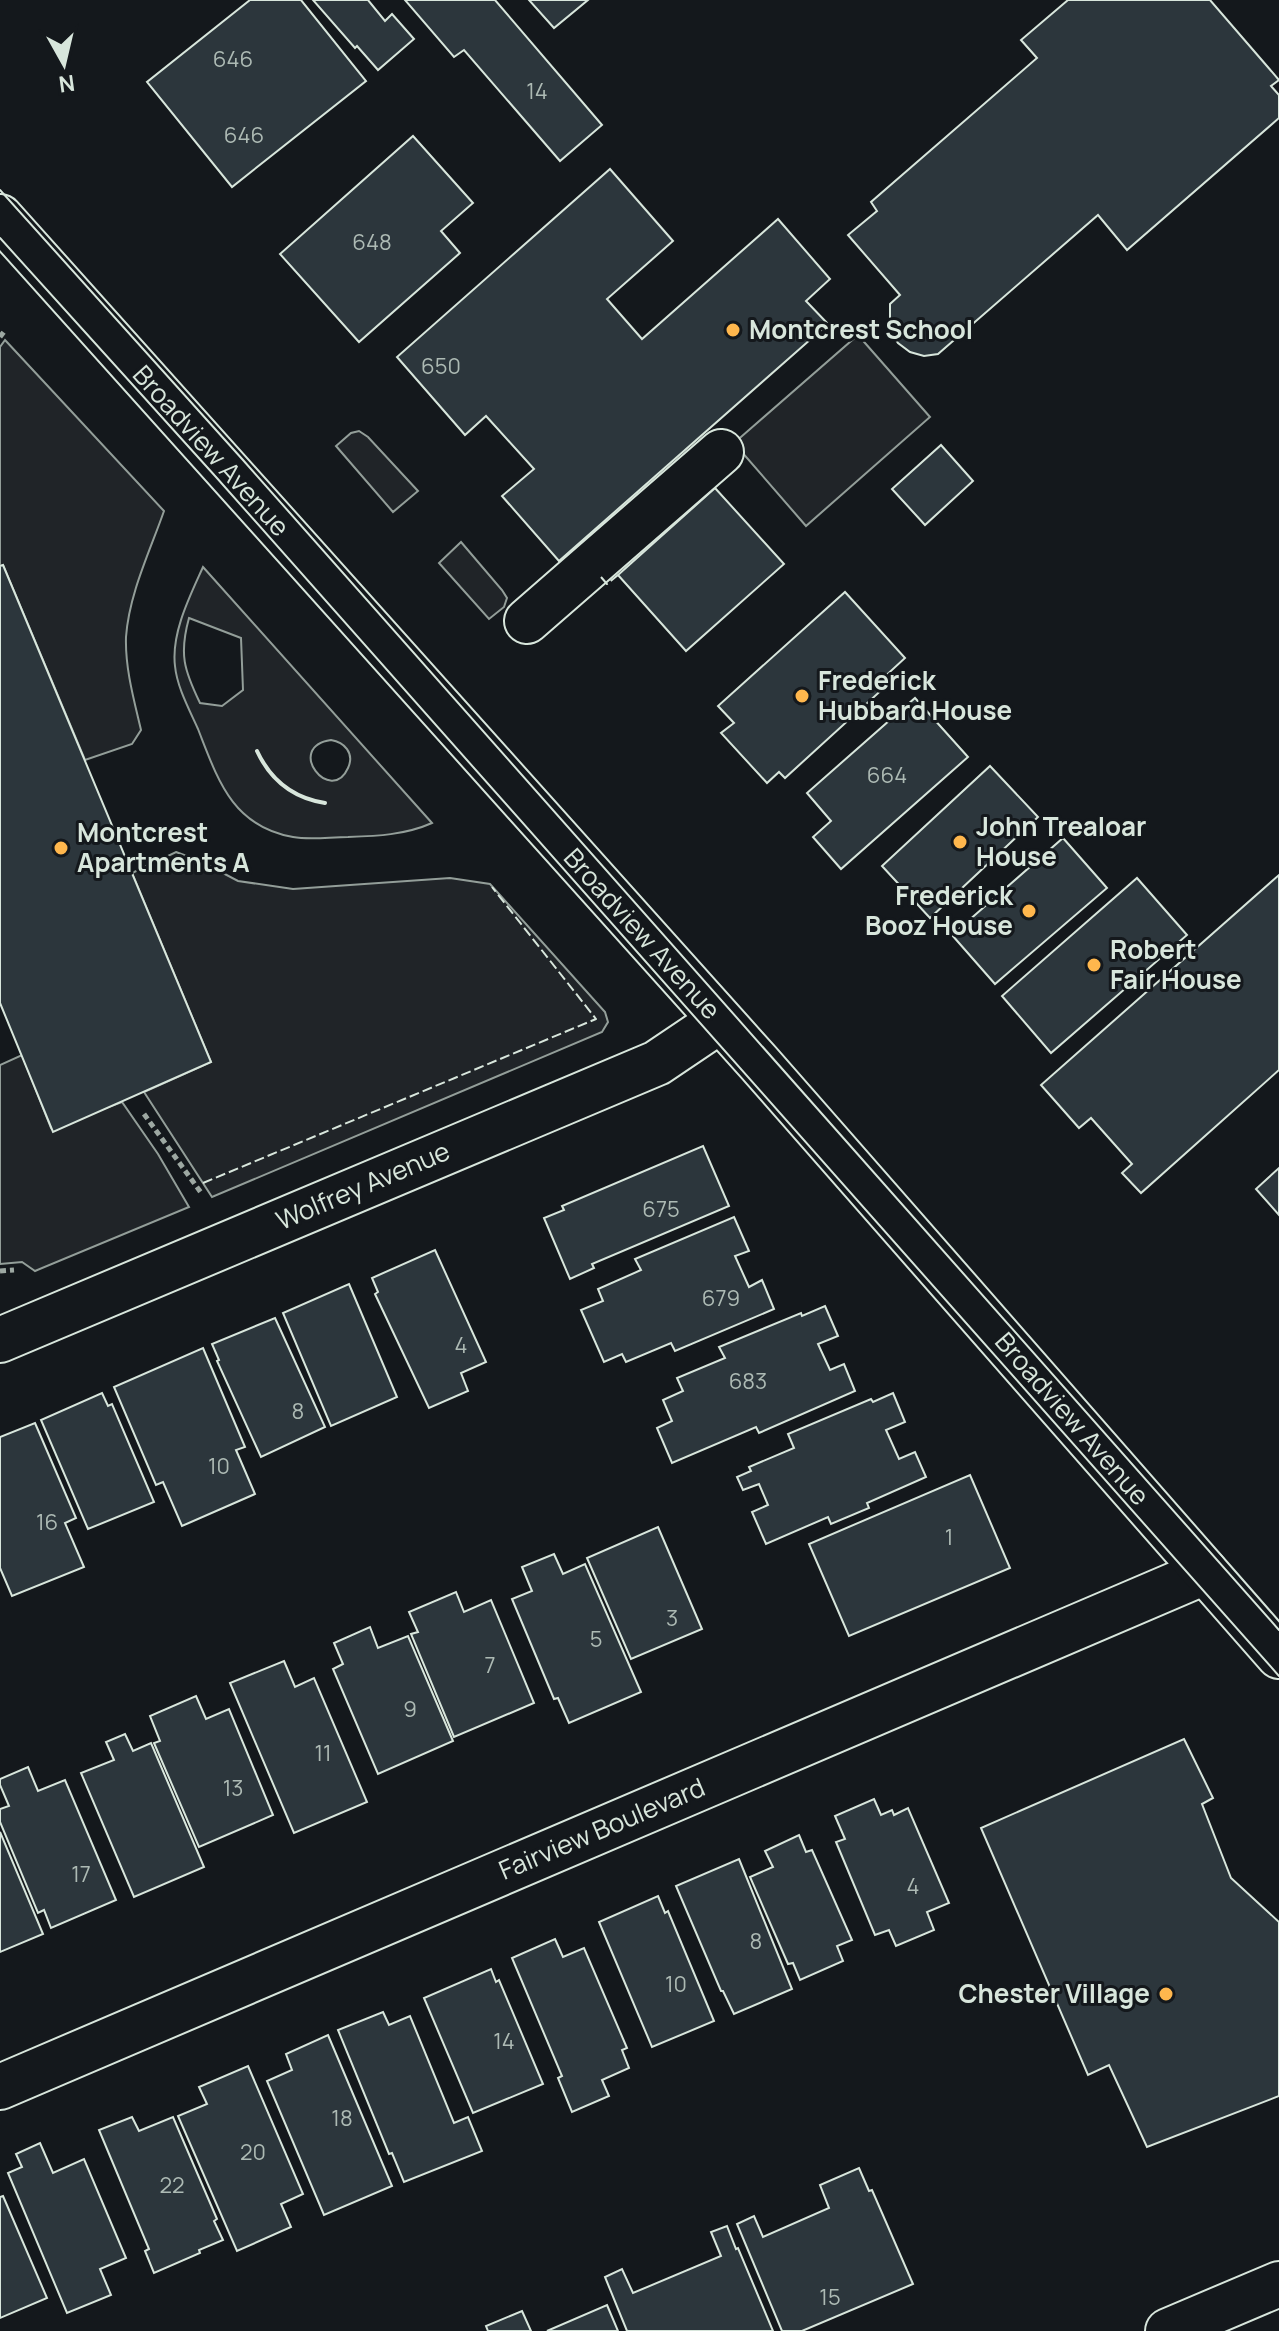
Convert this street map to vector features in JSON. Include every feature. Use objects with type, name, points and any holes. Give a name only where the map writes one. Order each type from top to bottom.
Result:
[{"type":"street","name":"Broadview Avenue","points":[[0,217],[718,1019],[1279,1656]]},
{"type":"street","points":[[527,621],[721,452]]},
{"type":"street","name":"Wolfrey Avenue","points":[[0,1340],[657,1063],[718,1019]]},
{"type":"street","name":"Fairview Boulevard","points":[[0,2087],[1205,1572]]},
{"type":"street","points":[[1168,2331],[1279,2284]]},
{"type":"path","points":[[0,337],[6,329]]},
{"type":"path","points":[[144,1114],[208,1203]]},
{"type":"shaded area","points":[[858,335],[930,417],[806,526],[734,443]]},
{"type":"shaded area","points":[[5,340],[164,511],[136,589],[126,637],[128,672],[141,730],[132,744],[85,760],[3,565],[0,566],[0,347]]},
{"type":"shaded area","points":[[359,431],[418,491],[393,512],[336,446],[351,433]]},
{"type":"shaded area","points":[[461,542],[507,598],[504,607],[489,619],[439,563]]},
{"type":"shaded area","points":[[203,567],[432,823],[391,834],[300,838],[272,831],[255,823],[241,811],[221,783],[176,674],[179,628]],"holes":[[[189,618],[241,638],[243,690],[222,706],[200,703],[190,681],[184,652]],[[331,740],[344,746],[350,758],[348,768],[340,778],[332,781],[323,778],[311,762],[311,753],[318,745]]]},
{"type":"shaded area","points":[[176,852],[238,881],[293,889],[450,878],[490,884],[605,1012],[608,1022],[602,1032],[212,1197],[144,1092],[211,1062],[132,873]]},
{"type":"shaded area","points":[[22,1055],[51,1128],[122,1102],[189,1207],[35,1271],[22,1262],[0,1264],[0,1065]]},
{"type":"building","points":[[250,0],[301,0],[366,81],[232,187],[147,82]]},
{"type":"building","points":[[313,0],[368,0],[385,21],[392,14],[414,39],[378,70]]},
{"type":"building","points":[[405,0],[495,0],[602,125],[560,161],[464,50],[454,57]]},
{"type":"building","points":[[529,0],[588,0],[554,28]]},
{"type":"building","points":[[1068,0],[1210,0],[1279,80],[1271,86],[1279,95],[1279,118],[1127,250],[1098,215],[938,354],[924,356],[910,352],[898,343],[890,331],[890,304],[900,295],[848,235],[877,211],[871,202],[1037,58],[1021,40]]},
{"type":"building","points":[[413,136],[473,203],[441,231],[460,253],[359,342],[280,254]]},
{"type":"building","points":[[610,169],[673,241],[607,299],[642,339],[778,219],[830,279],[806,301],[828,324],[559,561],[502,496],[534,469],[486,416],[465,435],[397,357]]},
{"type":"building","points":[[941,445],[973,481],[925,525],[892,489]]},
{"type":"building","points":[[715,488],[784,564],[686,651],[618,575]]},
{"type":"building","name":"Montcrest Apartments A","points":[[3,565],[211,1062],[53,1132],[0,1003],[0,566]]},
{"type":"building","name":"Frederick Hubbard House","points":[[845,592],[905,658],[881,680],[886,686],[785,778],[779,772],[767,783],[721,733],[734,723],[718,706]]},
{"type":"building","points":[[915,698],[968,757],[841,869],[813,837],[831,821],[807,793]]},
{"type":"building","name":"John Trealoar House","points":[[990,766],[1038,817],[930,918],[882,866]]},
{"type":"building","name":"Frederick Booz House","points":[[1063,838],[1107,888],[995,984],[952,935]]},
{"type":"building","points":[[1279,875],[1279,1070],[1141,1193],[1122,1173],[1132,1164],[1091,1118],[1079,1128],[1041,1085]]},
{"type":"building","name":"Robert Fair House","points":[[1137,878],[1187,935],[1051,1053],[1002,996]]},
{"type":"building","points":[[703,1146],[729,1206],[592,1264],[594,1268],[570,1279],[544,1218],[564,1210],[562,1206]]},
{"type":"building","points":[[1279,1168],[1279,1215],[1256,1189]]},
{"type":"building","points":[[734,1217],[749,1251],[735,1256],[749,1287],[762,1280],[774,1309],[675,1351],[671,1343],[626,1362],[622,1354],[604,1362],[581,1310],[603,1301],[598,1289],[641,1270],[635,1259]]},
{"type":"building","points":[[435,1250],[486,1362],[461,1373],[468,1391],[429,1408],[375,1294],[378,1292],[372,1278]]},
{"type":"building","points":[[349,1284],[397,1397],[331,1426],[283,1313]]},
{"type":"building","points":[[825,1306],[838,1336],[818,1344],[830,1370],[844,1364],[855,1391],[759,1433],[756,1427],[672,1463],[657,1428],[672,1421],[663,1400],[683,1391],[677,1378],[725,1358],[719,1347]]},
{"type":"building","points":[[275,1318],[325,1427],[261,1457],[212,1344]]},
{"type":"building","points":[[203,1348],[245,1447],[236,1450],[255,1494],[182,1526],[163,1482],[156,1485],[114,1387]]},
{"type":"building","points":[[102,1393],[108,1406],[112,1404],[154,1502],[88,1529],[41,1420]]},
{"type":"building","points":[[893,1393],[905,1422],[886,1430],[899,1459],[915,1452],[926,1477],[867,1503],[869,1508],[831,1524],[828,1517],[766,1544],[752,1512],[768,1505],[759,1484],[743,1490],[737,1477],[751,1471],[749,1467],[794,1448],[788,1434],[871,1399],[873,1402]]},
{"type":"building","points":[[35,1423],[76,1518],[65,1523],[84,1567],[12,1596],[0,1568],[0,1437]]},
{"type":"building","points":[[970,1475],[1010,1568],[849,1636],[809,1544]]},
{"type":"building","points":[[658,1527],[702,1629],[631,1659],[587,1558]]},
{"type":"building","points":[[554,1554],[563,1574],[585,1564],[641,1692],[569,1723],[558,1698],[554,1699],[512,1599],[532,1591],[522,1567]]},
{"type":"building","points":[[456,1592],[464,1612],[491,1600],[534,1703],[454,1737],[411,1634],[418,1632],[409,1612]]},
{"type":"building","points":[[370,1627],[378,1648],[408,1636],[453,1741],[378,1774],[333,1669],[343,1664],[334,1643]]},
{"type":"building","points":[[284,1661],[295,1687],[314,1678],[367,1802],[294,1833],[230,1683]]},
{"type":"building","points":[[196,1696],[206,1719],[229,1709],[273,1815],[199,1847],[154,1743],[160,1741],[150,1716]]},
{"type":"building","points":[[125,1734],[133,1751],[151,1743],[204,1867],[134,1897],[81,1773],[114,1760],[106,1742]]},
{"type":"building","name":"Chester Village","points":[[1184,1739],[1213,1798],[1202,1804],[1231,1878],[1279,1922],[1279,2096],[1147,2147],[1109,2065],[1088,2075],[981,1828]]},
{"type":"building","points":[[28,1767],[38,1791],[65,1780],[116,1900],[51,1928],[44,1910],[38,1913],[0,1822],[0,1809],[9,1806],[0,1779]]},
{"type":"building","points":[[874,1799],[881,1815],[892,1810],[894,1815],[908,1808],[949,1903],[927,1912],[934,1930],[896,1946],[889,1930],[875,1935],[836,1842],[845,1839],[835,1816]]},
{"type":"building","points":[[0,1832],[43,1934],[0,1952]]},
{"type":"building","points":[[799,1835],[806,1852],[812,1850],[852,1940],[837,1946],[843,1961],[800,1980],[793,1963],[788,1964],[750,1877],[773,1867],[765,1851]]},
{"type":"building","points":[[739,1859],[792,1989],[734,2014],[676,1886]]},
{"type":"building","points":[[658,1896],[665,1913],[668,1911],[714,2021],[652,2047],[599,1922]]},
{"type":"building","points":[[555,1939],[563,1957],[584,1948],[627,2048],[622,2050],[629,2068],[602,2080],[609,2096],[572,2112],[558,2078],[562,2076],[512,1958]]},
{"type":"building","points":[[491,1969],[496,1982],[499,1980],[543,2084],[473,2113],[424,1998]]},
{"type":"building","points":[[383,2012],[389,2025],[410,2016],[454,2123],[468,2117],[482,2151],[404,2182],[392,2153],[389,2154],[338,2030]]},
{"type":"building","points":[[328,2035],[392,2186],[324,2215],[267,2081],[292,2070],[286,2054]]},
{"type":"building","points":[[248,2066],[303,2194],[281,2204],[291,2227],[237,2251],[178,2116],[207,2104],[199,2087]]},
{"type":"building","points":[[132,2117],[139,2131],[173,2117],[223,2240],[154,2273],[145,2251],[149,2249],[99,2130]]},
{"type":"building","points":[[40,2143],[53,2173],[84,2159],[126,2258],[100,2269],[111,2295],[67,2313],[8,2173],[22,2167],[16,2154]]},
{"type":"building","points":[[859,2168],[869,2191],[872,2190],[913,2284],[802,2331],[782,2331],[737,2224],[754,2216],[763,2237],[829,2208],[820,2185]]},
{"type":"building","points":[[3,2196],[47,2298],[0,2318],[0,2197]]},
{"type":"building","points":[[727,2226],[773,2331],[627,2331],[605,2277],[622,2269],[633,2293],[721,2256],[711,2232]]},
{"type":"building","points":[[607,2305],[618,2331],[547,2331]]},
{"type":"building","points":[[522,2311],[531,2331],[488,2331],[486,2326]]},
{"type":"tram line","points":[[0,190],[1279,1630]]},
{"type":"tram line","points":[[0,238],[216,477],[1279,1676]]},
{"type":"fence","points":[[601,577],[607,584],[618,575]]},
{"type":"fence","points":[[203,1183],[596,1019],[492,887]]},
{"type":"wall","points":[[257,751],[269,771],[284,786],[303,797],[325,803]]},
{"type":"place","name":"Montcrest School","points":[[733,330]]},
{"type":"place","name":"Frederick Hubbard House","points":[[802,696]]},
{"type":"place","name":"John Trealoar House","points":[[960,842]]},
{"type":"place","name":"Montcrest Apartments A","points":[[61,848]]},
{"type":"place","name":"Frederick Booz House","points":[[1029,911]]},
{"type":"place","name":"Robert Fair House","points":[[1094,965]]},
{"type":"place","name":"Chester Village","points":[[1166,1994]]}]
